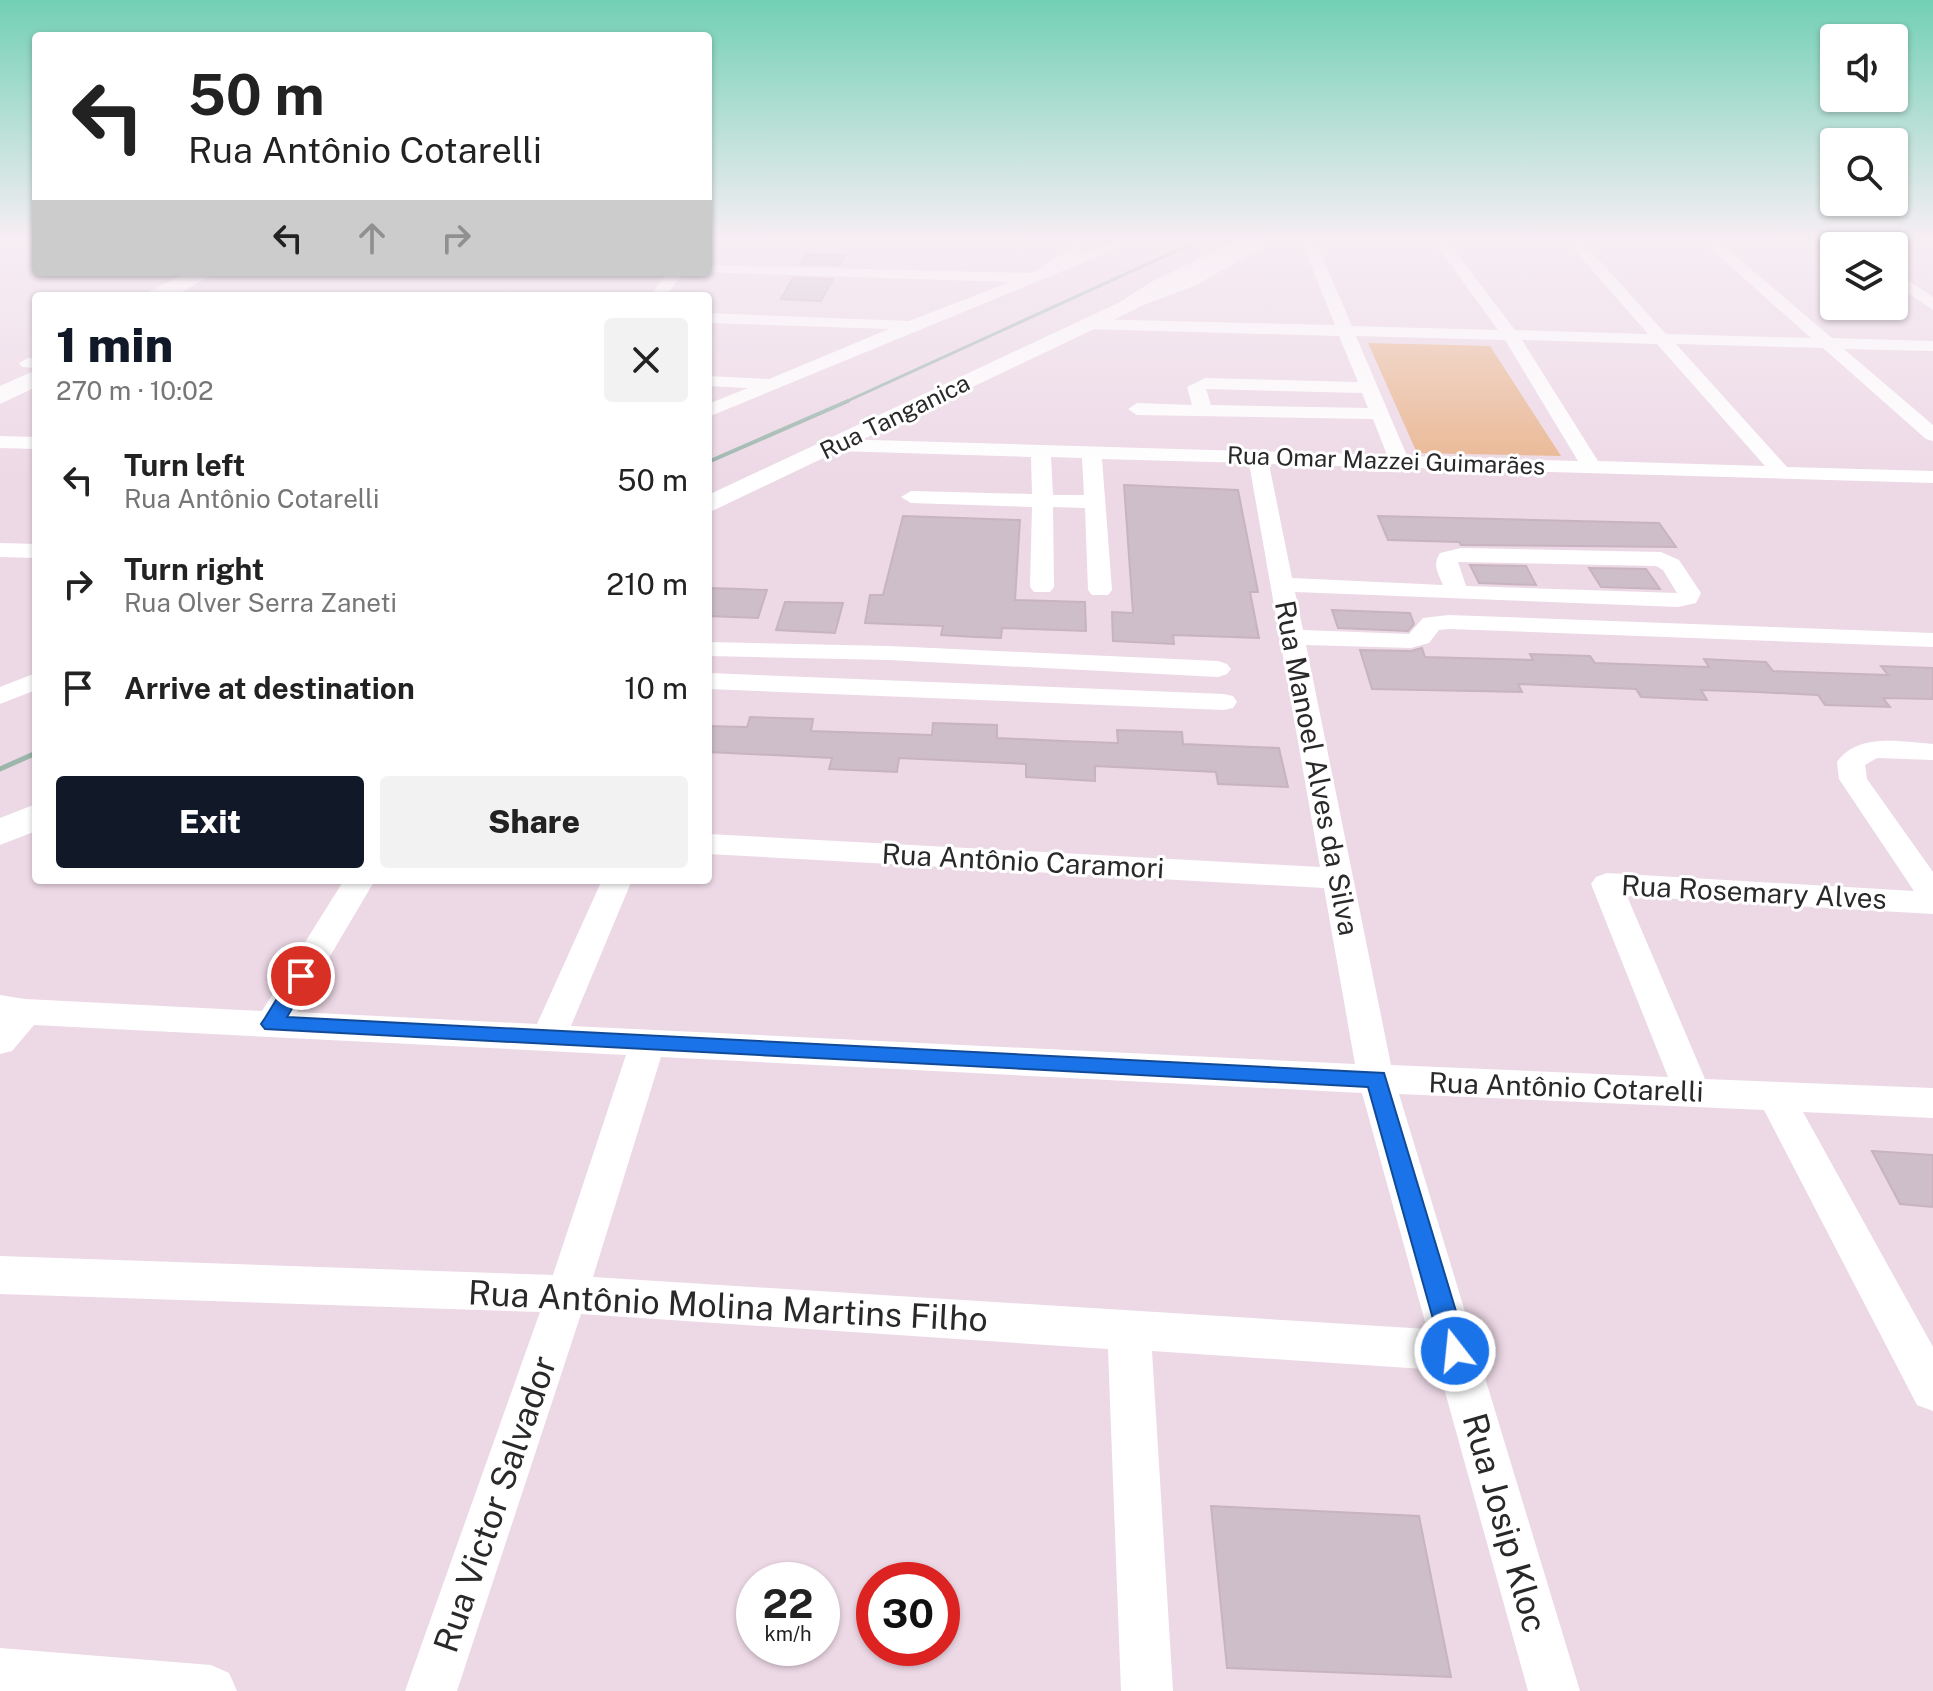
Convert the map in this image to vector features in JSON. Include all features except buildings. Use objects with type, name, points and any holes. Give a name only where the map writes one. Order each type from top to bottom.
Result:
[{"type":"main road","points":[[0,377],[32,366]]},
{"type":"main road","points":[[0,396],[32,367]]},
{"type":"street","points":[[735,319],[914,325]]},
{"type":"street","points":[[712,409],[930,319]]},
{"type":"street","name":"Rua Tanganica","points":[[712,503],[1098,319]]},
{"type":"street","points":[[1340,319],[1400,462]]},
{"type":"street","points":[[1498,319],[1592,467]]},
{"type":"street","points":[[1644,319],[1782,473]]},
{"type":"street","points":[[1799,319],[1933,435]]},
{"type":"street","points":[[1087,324],[1933,346]]},
{"type":"street","points":[[712,381],[774,383]]},
{"type":"street","points":[[1203,410],[1196,387],[1205,383],[1369,388]]},
{"type":"street","points":[[1137,409],[1380,414]]},
{"type":"street","points":[[0,442],[32,443]]},
{"type":"street","name":"Rua Omar Mazzei Guimarães","points":[[838,445],[1933,477]]},
{"type":"street","points":[[1040,451],[1043,464],[1040,500],[1042,587]]},
{"type":"street","points":[[1092,453],[1100,590]]},
{"type":"street","name":"Rua Manoel Alves da Silva","points":[[1258,458],[1376,1079]]},
{"type":"street","points":[[911,497],[1095,502]]},
{"type":"street","points":[[0,550],[32,551]]},
{"type":"street","points":[[1282,584],[1457,592],[1678,600],[1688,598],[1689,593],[1671,565],[1661,559],[1461,555],[1448,558],[1446,565],[1457,592]]},
{"type":"street","points":[[1292,637],[1411,641],[1420,638],[1432,623],[1449,622],[1933,640]]},
{"type":"street","points":[[712,649],[889,653],[1218,669]]},
{"type":"street","points":[[712,681],[1224,702]]},
{"type":"street","points":[[0,696],[32,683]]},
{"type":"street","points":[[1933,752],[1872,749],[1851,762],[1853,779],[1933,895]]},
{"type":"street","points":[[0,833],[32,818]]},
{"type":"street","name":"Rua Antônio Caramori","points":[[712,844],[1338,878]]},
{"type":"street","points":[[272,1024],[358,884]]},
{"type":"street","points":[[549,1037],[615,884]]},
{"type":"street","name":"Rua Rosemary Alves","points":[[1692,1092],[1607,884],[1933,903]]},
{"type":"street","points":[[0,1041],[13,1010]]},
{"type":"street","name":"Rua Antônio Cotarelli","points":[[13,1010],[1376,1079],[1933,1103]]},
{"type":"street","name":"Rua Victor Salvador","points":[[431,1691],[567,1294],[648,1042]]},
{"type":"street","name":"Rua Josip Kloc","points":[[1376,1079],[1554,1691]]},
{"type":"street","points":[[1775,1096],[1933,1390]]},
{"type":"street","name":"Rua Antônio Molina Martins Filho","points":[[0,1275],[567,1294],[1455,1351]]},
{"type":"street","points":[[1129,1330],[1147,1691]]},
{"type":"street","points":[[0,1674],[211,1691]]},
{"type":"shaded area","points":[[1368,343],[1490,346],[1561,456],[1417,453]]},
{"type":"railway","points":[[843,403],[1027,319]]},
{"type":"railway","points":[[712,460],[848,401]]},
{"type":"railway","points":[[0,769],[32,755]]},
{"type":"route","points":[[301,976],[272,1024],[1376,1079],[1455,1351]]}]
